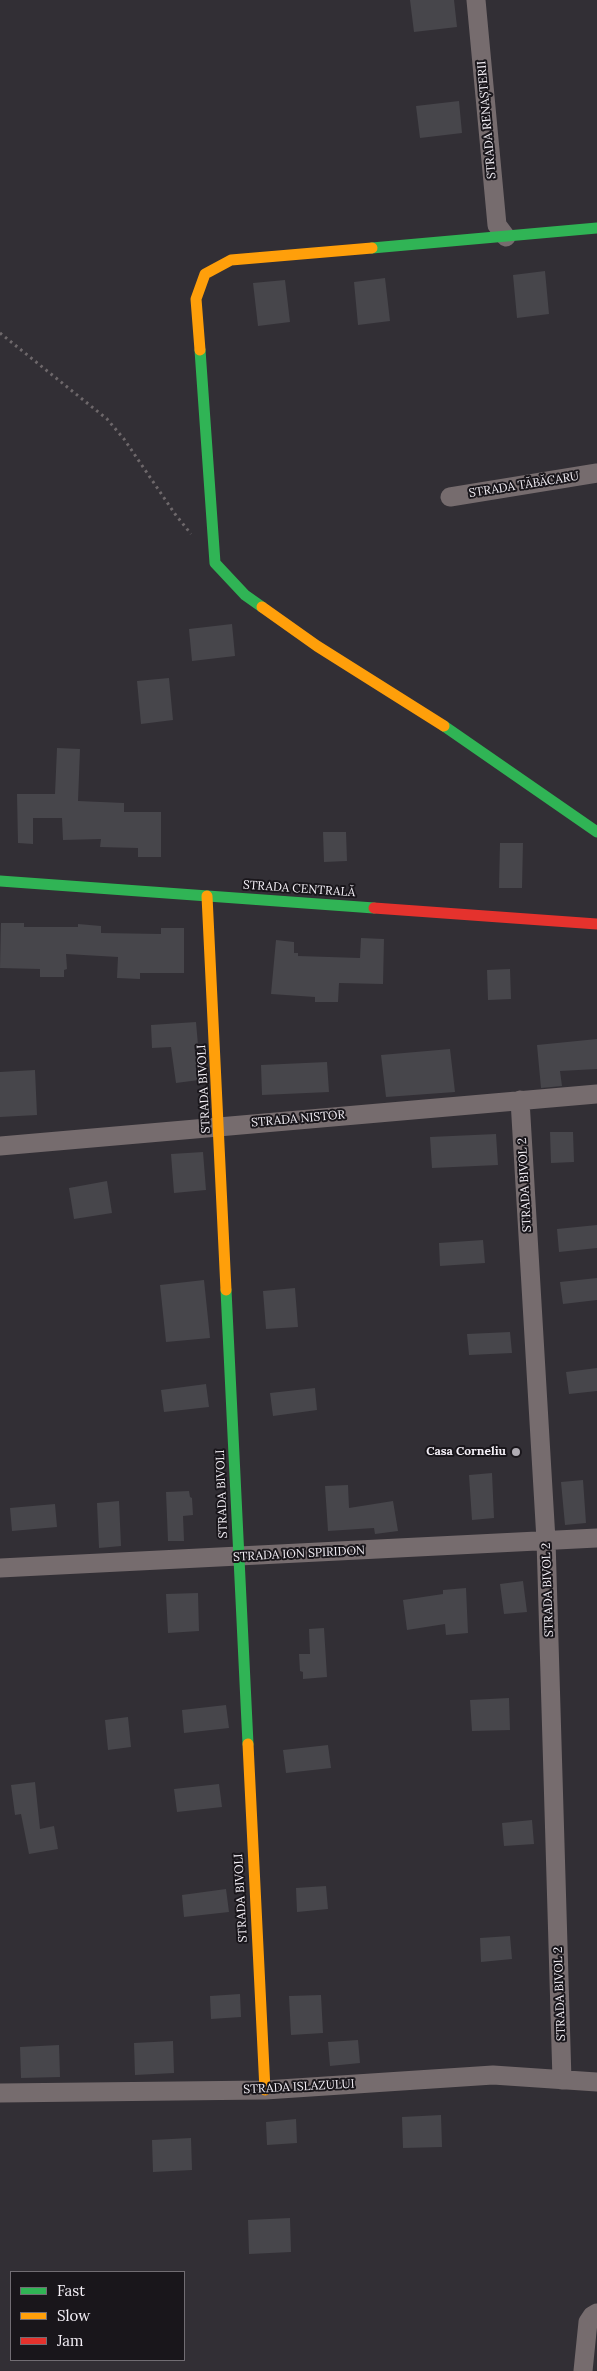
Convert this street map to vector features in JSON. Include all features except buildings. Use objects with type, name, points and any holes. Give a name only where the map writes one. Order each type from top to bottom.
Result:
[{"type":"street","name":"STRADA RENAȘTERII","points":[[476,0],[497,224],[506,236]]},
{"type":"street","points":[[597,228],[231,260],[205,274],[196,299],[215,563],[245,594],[309,640],[407,701],[597,832]]},
{"type":"street","name":"STRADA TĂBĂCARU","points":[[450,497],[597,473]]},
{"type":"street","name":"STRADA CENTRALĂ","points":[[0,881],[597,924]]},
{"type":"street","name":"STRADA BIVOLI","points":[[207,896],[220,1126],[238,1557],[264,2090]]},
{"type":"street","name":"STRADA NISTOR","points":[[0,1146],[597,1094]]},
{"type":"street","name":"STRADA BIVOL 2","points":[[520,1100],[546,1540],[562,2080]]},
{"type":"street","name":"STRADA ION SPIRIDON","points":[[0,1568],[597,1538]]},
{"type":"street","name":"STRADA ISLAZULUI","points":[[0,2093],[264,2090],[492,2075],[597,2082]]},
{"type":"street","points":[[584,2371],[588,2322],[592,2316],[597,2314]]},
{"type":"path","points":[[0,334],[107,419],[124,439],[175,514],[192,535]]},
{"type":"traffic: fast","points":[[372,248],[597,228]]},
{"type":"traffic: fast","points":[[200,350],[215,563],[245,595],[262,607]]},
{"type":"traffic: fast","points":[[444,726],[597,832]]},
{"type":"traffic: fast","points":[[0,881],[374,908]]},
{"type":"traffic: fast","points":[[226,1290],[248,1744]]},
{"type":"traffic: slow","points":[[200,350],[196,299],[205,274],[231,260],[372,248]]},
{"type":"traffic: slow","points":[[262,607],[317,646],[444,726]]},
{"type":"traffic: slow","points":[[207,896],[226,1290]]},
{"type":"traffic: slow","points":[[248,1744],[265,2090]]},
{"type":"traffic: jam","points":[[374,908],[597,924]]},
{"type":"place","name":"Casa Corneliu","points":[[516,1452]]}]
